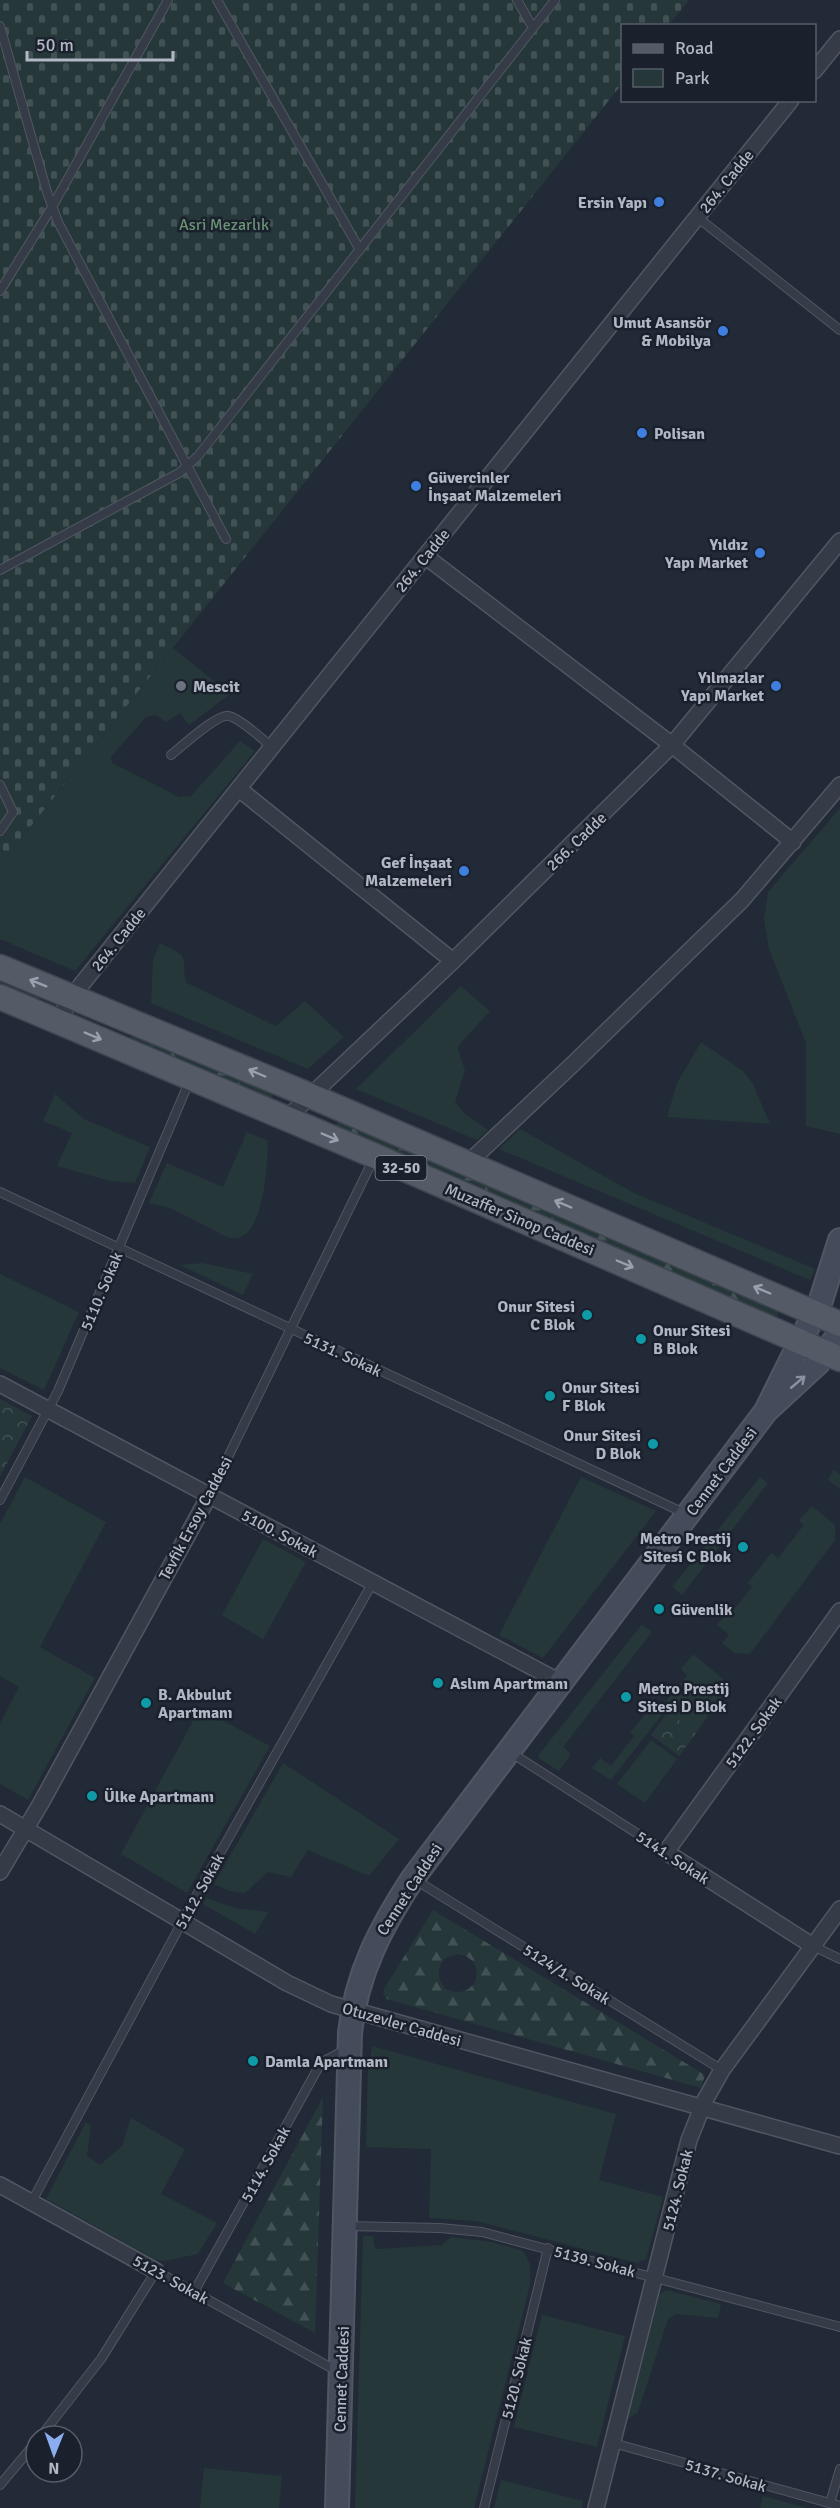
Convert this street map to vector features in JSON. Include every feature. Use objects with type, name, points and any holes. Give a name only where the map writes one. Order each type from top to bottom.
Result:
[{"type":"main road","name":"Muzaffer Sinop Caddesi","points":[[0,967],[311,1096],[840,1324]]},
{"type":"main road","name":"Muzaffer Sinop Caddesi","points":[[0,997],[375,1156],[801,1341],[836,1348]]},
{"type":"street","points":[[816,69],[839,41]]},
{"type":"street","name":"264. Cadde","points":[[57,1021],[72,997],[789,102]]},
{"type":"street","name":"266. Cadde","points":[[286,1119],[453,961],[672,745],[840,541]]},
{"type":"street","points":[[425,556],[672,745],[794,842]]},
{"type":"street","points":[[468,1163],[573,1065],[736,906],[794,842],[840,785]]},
{"type":"street","points":[[239,789],[453,961]]},
{"type":"street","name":"Cennet Caddesi","points":[[337,2508],[350,2049],[353,2012],[361,1976],[371,1949],[412,1878],[766,1411],[826,1288],[840,1240]]},
{"type":"street","name":"Cennet Caddesi","points":[[766,1411],[836,1348]]},
{"type":"street","name":"5100. Sokak","points":[[0,1384],[560,1682]]},
{"type":"street","name":"Tevfik Ersoy Caddesi","points":[[0,1872],[209,1496]]},
{"type":"street","name":"5122. Sokak","points":[[666,1852],[840,1611]]},
{"type":"street","name":"Otuzevler Caddesi","points":[[0,1814],[311,1996],[353,2012],[840,2146]]},
{"type":"street","name":"5141. Sokak","points":[[666,1852],[813,1946]]},
{"type":"street","name":"5124. Sokak","points":[[596,2508],[689,2139],[701,2108],[722,2070],[840,1909]]},
{"type":"street","name":"5123. Sokak","points":[[0,2186],[156,2271]]},
{"type":"lane","points":[[0,291],[52,207],[168,0]]},
{"type":"lane","points":[[217,0],[360,250]]},
{"type":"lane","points":[[517,0],[533,28]]},
{"type":"lane","points":[[0,570],[164,482],[188,466],[207,445],[555,0]]},
{"type":"lane","points":[[0,26],[52,207],[68,243],[226,539]]},
{"type":"lane","points":[[697,217],[840,330]]},
{"type":"lane","points":[[171,755],[216,720],[225,716],[234,718],[272,747]]},
{"type":"lane","points":[[0,785],[13,812],[0,831]]},
{"type":"lane","name":"5110. Sokak","points":[[0,1500],[48,1410],[191,1078]]},
{"type":"lane","name":"Tevfik Ersoy Caddesi","points":[[209,1496],[375,1156]]},
{"type":"lane","name":"5131. Sokak","points":[[0,1192],[687,1514]]},
{"type":"lane","name":"5112. Sokak","points":[[31,2203],[183,1921],[373,1582]]},
{"type":"lane","name":"5141. Sokak","points":[[508,1751],[666,1852]]},
{"type":"lane","name":"5124/1. Sokak","points":[[412,1878],[722,2070]]},
{"type":"lane","name":"5141. Sokak","points":[[813,1946],[840,1959]]},
{"type":"lane","name":"5114. Sokak","points":[[194,2292],[318,2068],[333,2054],[350,2049]]},
{"type":"lane","name":"5139. Sokak","points":[[345,2226],[462,2229],[502,2236],[840,2327]]},
{"type":"lane","name":"5120. Sokak","points":[[484,2508],[548,2248]]},
{"type":"lane","points":[[51,2424],[102,2359],[156,2271]]},
{"type":"lane","name":"5123. Sokak","points":[[156,2271],[341,2373]]},
{"type":"lane","name":"5137. Sokak","points":[[613,2443],[840,2506]]},
{"type":"lane","points":[[0,2485],[24,2456]]},
{"type":"lane","points":[[830,2503],[840,2469]]},
{"type":"green space","name":"Asri Mezarlık","points":[[0,0],[689,0],[670,24],[621,24],[621,85],[0,865]]},
{"type":"green space","points":[[173,648],[230,694],[189,725],[180,713],[166,722],[155,715],[146,717],[111,757],[112,763],[179,797],[191,796],[240,741],[255,751],[75,971],[0,939],[0,865]]},
{"type":"green space","points":[[840,808],[840,1134],[806,1126],[806,1043],[769,949],[764,919],[768,892]]},
{"type":"green space","points":[[160,943],[181,955],[187,983],[276,1026],[305,1001],[344,1037],[308,1069],[151,1003],[153,960]]},
{"type":"green space","points":[[0,977],[39,994],[36,1002],[0,987]]},
{"type":"green space","points":[[461,986],[490,1011],[459,1045],[458,1050],[465,1070],[455,1102],[465,1114],[488,1130],[477,1140],[356,1089]]},
{"type":"green space","points":[[133,1032],[274,1091],[270,1101],[130,1041]]},
{"type":"green space","points":[[701,1042],[743,1071],[753,1084],[770,1124],[667,1117],[677,1083]]},
{"type":"green space","points":[[55,1094],[84,1119],[150,1147],[135,1183],[110,1181],[57,1166],[72,1133],[43,1121]]},
{"type":"green space","points":[[339,1119],[780,1310],[776,1318],[335,1128]]},
{"type":"green space","points":[[520,1129],[634,1193],[815,1269],[810,1280],[499,1149]]},
{"type":"green space","points":[[247,1132],[268,1141],[267,1167],[265,1185],[256,1218],[249,1230],[240,1237],[227,1237],[170,1208],[149,1203],[167,1163],[223,1187]]},
{"type":"green space","points":[[203,1263],[253,1274],[243,1295],[180,1265]]},
{"type":"green space","points":[[0,1274],[79,1312],[44,1390],[0,1368]]},
{"type":"green space","points":[[0,1399],[32,1416],[0,1476]]},
{"type":"green space","points":[[833,1470],[840,1474],[840,1489],[828,1480]]},
{"type":"green space","points":[[25,1477],[106,1522],[40,1647],[95,1678],[28,1800],[0,1784],[0,1724],[19,1687],[0,1676],[0,1524]]},
{"type":"green space","points":[[581,1477],[656,1511],[543,1658],[499,1635]]},
{"type":"green space","points":[[760,1477],[768,1483],[682,1595],[672,1587]]},
{"type":"green space","points":[[812,1506],[835,1525],[835,1540],[750,1654],[734,1653],[722,1643],[729,1635],[717,1625],[725,1615],[728,1617],[752,1587],[748,1583],[771,1553],[778,1558],[804,1525],[799,1520]]},
{"type":"green space","points":[[263,1539],[306,1562],[263,1639],[222,1615]]},
{"type":"green space","points":[[642,1624],[652,1632],[563,1747],[571,1754],[559,1771],[537,1757]]},
{"type":"green space","points":[[693,1654],[722,1678],[725,1693],[696,1733],[665,1711],[611,1780],[592,1768],[600,1758],[611,1766],[634,1736],[630,1733],[654,1703],[661,1708],[687,1675],[681,1669]]},
{"type":"green space","points":[[200,1708],[270,1746],[187,1893],[121,1854]]},
{"type":"green space","points":[[668,1712],[696,1733],[679,1756],[651,1735]]},
{"type":"green space","points":[[651,1740],[677,1759],[645,1803],[617,1784]]},
{"type":"green space","points":[[283,1763],[399,1839],[369,1876],[308,1850],[291,1877],[268,1872],[245,1893],[230,1891],[214,1884]]},
{"type":"green space","points":[[206,1898],[235,1908],[268,1912],[255,1934],[203,1904]]},
{"type":"green space","points":[[433,1910],[705,2075],[701,2088],[387,1999],[383,1993]],"holes":[[[456,1954],[467,1957],[473,1962],[476,1970],[473,1985],[457,1992],[446,1989],[439,1974],[444,1959]]]},
{"type":"green space","points":[[372,2046],[616,2114],[599,2180],[663,2197],[646,2259],[637,2263],[476,2221],[429,2218],[431,2149],[366,2147],[368,2070]]},
{"type":"green space","points":[[323,2097],[315,2333],[223,2283]]},
{"type":"green space","points":[[131,2118],[185,2149],[161,2194],[217,2223],[198,2254],[164,2261],[154,2259],[46,2199],[86,2122],[91,2126],[87,2156],[99,2164],[122,2146]]},
{"type":"green space","points":[[363,2236],[373,2236],[374,2246],[377,2249],[442,2245],[451,2237],[492,2242],[523,2251],[530,2264],[530,2285],[474,2508],[355,2508]]},
{"type":"green space","points":[[666,2290],[721,2304],[718,2318],[676,2314],[668,2319],[638,2412],[627,2420],[660,2294]]},
{"type":"green space","points":[[542,2315],[625,2336],[597,2447],[514,2427]]},
{"type":"green space","points":[[204,2468],[282,2476],[279,2508],[200,2508]]},
{"type":"green space","points":[[501,2480],[583,2501],[582,2508],[494,2508]]},
{"type":"green space","points":[[763,2496],[807,2508],[760,2508]]},
{"type":"place","name":"Ersin Yapı","points":[[659,202]]},
{"type":"place","name":"Umut Asansör & Mobilya","points":[[723,331]]},
{"type":"place","name":"Polisan","points":[[642,433]]},
{"type":"place","name":"Güvercinler İnşaat Malzemeleri","points":[[416,486]]},
{"type":"place","name":"Yıldız Yapı Market","points":[[760,553]]},
{"type":"place","name":"Mescit","points":[[181,686]]},
{"type":"place","name":"Yılmazlar Yapı Market","points":[[776,686]]},
{"type":"place","name":"Gef İnşaat Malzemeleri","points":[[464,871]]},
{"type":"place","name":"Onur Sitesi C Blok","points":[[587,1315]]},
{"type":"place","name":"Onur Sitesi B Blok","points":[[641,1339]]},
{"type":"place","name":"Onur Sitesi F Blok","points":[[550,1396]]},
{"type":"place","name":"Onur Sitesi D Blok","points":[[653,1444]]},
{"type":"place","name":"Metro Prestij Sitesi C Blok","points":[[743,1547]]},
{"type":"place","name":"Güvenlik","points":[[659,1609]]},
{"type":"place","name":"Aslım Apartmanı","points":[[438,1683]]},
{"type":"place","name":"Metro Prestij Sitesi D Blok","points":[[626,1697]]},
{"type":"place","name":"B. Akbulut Apartmanı","points":[[146,1703]]},
{"type":"place","name":"Ülke Apartmanı","points":[[92,1796]]},
{"type":"place","name":"Damla Apartmanı","points":[[253,2061]]}]
